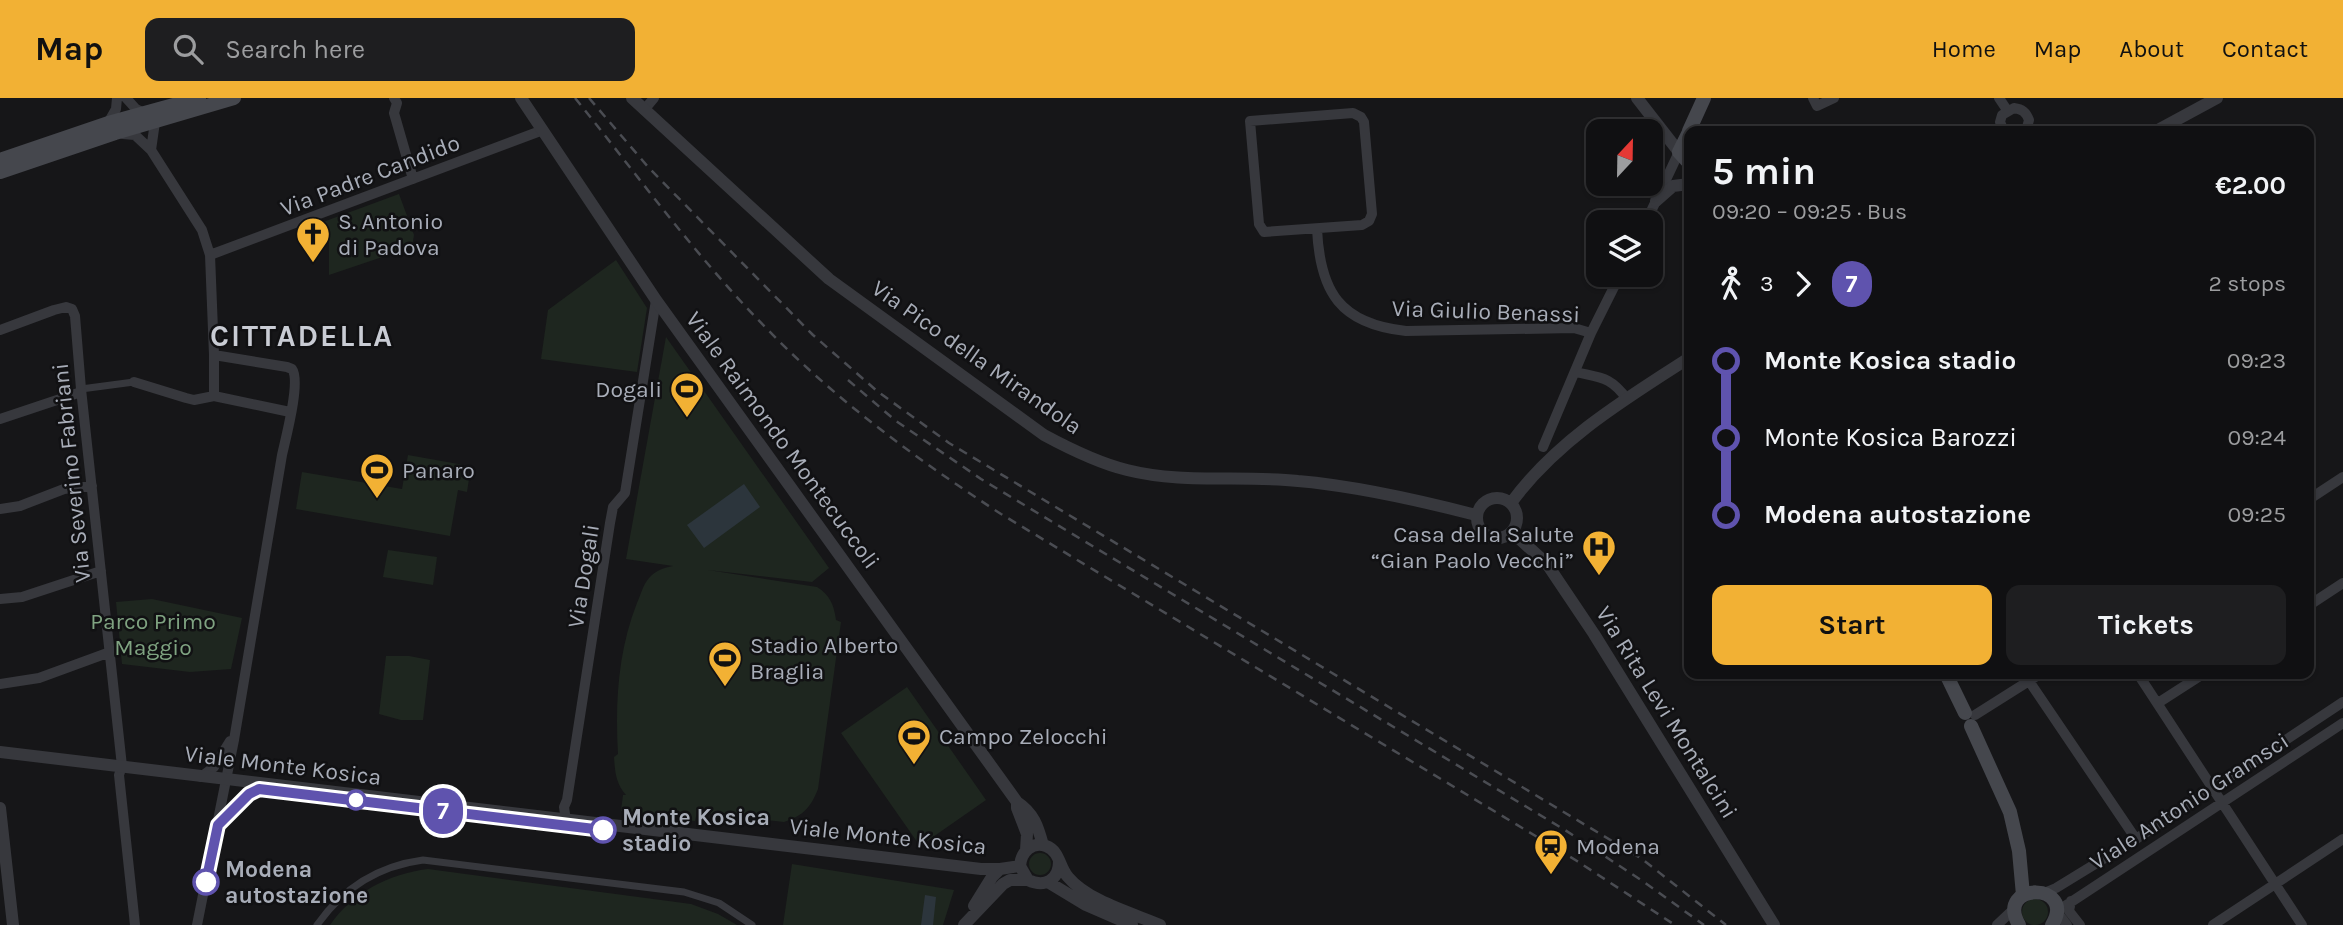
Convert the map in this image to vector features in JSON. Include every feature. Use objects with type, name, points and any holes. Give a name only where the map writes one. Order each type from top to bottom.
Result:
[{"type":"main road","points":[[151,118],[199,98]]},
{"type":"main road","points":[[0,160],[112,128],[234,98]]},
{"type":"main road","points":[[1692,126],[1702,102]]},
{"type":"main road","points":[[0,172],[112,128]]},
{"type":"main road","points":[[1949,679],[1970,718],[2010,812],[2018,841],[2019,902],[2015,917],[2020,925]]},
{"type":"main road","points":[[2019,902],[2036,891],[2044,893],[2054,901],[2055,919]]},
{"type":"street","points":[[117,98],[112,128],[135,135],[151,150],[202,230],[210,255],[214,396]]},
{"type":"street","points":[[126,98],[136,109],[151,118],[151,150]]},
{"type":"street","points":[[394,98],[397,103],[394,113],[396,124],[413,179]]},
{"type":"street","name":"Viale Raimondo Montecuccoli","points":[[521,98],[656,300],[1017,802],[1031,813],[1037,823],[1043,845]]},
{"type":"street","name":"Via Pico della Mirandola","points":[[632,98],[830,279],[1044,435],[1072,450],[1128,471],[1154,475],[1267,479],[1334,485],[1476,515]]},
{"type":"street","points":[[644,110],[654,98]]},
{"type":"street","points":[[1637,98],[1684,158],[1652,210]]},
{"type":"street","points":[[1813,98],[1817,106],[1834,98]]},
{"type":"street","points":[[1999,98],[2007,110]]},
{"type":"street","points":[[2165,126],[2217,98]]},
{"type":"street","points":[[1699,126],[1702,102]]},
{"type":"street","points":[[2002,126],[2002,115],[2014,108],[2026,113],[2029,120],[2027,126]]},
{"type":"street","points":[[1353,113],[1363,119],[1371,217],[1362,225],[1317,229],[1269,233],[1261,229],[1251,121],[1353,113]]},
{"type":"street","name":"Via Padre Candido","points":[[210,255],[543,130]]},
{"type":"street","points":[[1656,201],[1673,186],[1684,185]]},
{"type":"street","name":"Via Giulio Benassi","points":[[1317,229],[1318,255],[1324,279],[1345,308],[1380,327],[1406,331],[1574,328],[1591,334]]},
{"type":"street","points":[[1543,447],[1574,372],[1614,287]]},
{"type":"street","name":"Via Dogali","points":[[566,821],[564,807],[568,800],[610,523],[613,507],[625,494],[656,300]]},
{"type":"street","name":"Via Severino Fabriani","points":[[0,330],[66,307],[72,309],[75,316],[122,766],[119,775],[135,925]]},
{"type":"street","points":[[197,925],[235,731],[296,376],[292,369],[214,355]]},
{"type":"street","points":[[1511,503],[1526,482],[1551,457],[1684,361]]},
{"type":"street","points":[[1574,372],[1611,382],[1627,400]]},
{"type":"street","points":[[0,419],[81,391],[134,382],[194,400],[214,396],[290,412]]},
{"type":"street","points":[[2314,496],[2343,477]]},
{"type":"street","points":[[0,509],[20,506],[64,489],[92,486]]},
{"type":"street","points":[[1490,498],[1501,498],[1511,503],[1517,517],[1512,531],[1502,537],[1491,537],[1478,526],[1476,515],[1481,505],[1490,498]]},
{"type":"street","name":"Via Rita Levi Montalcini","points":[[1512,531],[1547,564],[1594,634],[1774,925]]},
{"type":"street","points":[[0,598],[22,597],[101,571]]},
{"type":"street","points":[[2314,602],[2343,583]]},
{"type":"street","points":[[0,684],[39,678],[110,652]]},
{"type":"street","points":[[1970,718],[2032,679]]},
{"type":"street","points":[[2141,679],[2302,925]]},
{"type":"street","points":[[2158,704],[2196,679]]},
{"type":"street","name":"Viale Antonio Gramsci","points":[[2029,681],[2136,839]]},
{"type":"street","name":"Viale Antonio Gramsci","points":[[2044,893],[2136,839],[2343,702]]},
{"type":"street","name":"Viale Antonio Gramsci","points":[[2055,919],[2071,901],[2343,723]]},
{"type":"street","points":[[201,777],[209,773],[219,761],[235,731]]},
{"type":"street","name":"Viale Monte Kosica","points":[[0,752],[566,821],[1000,869],[1020,866]]},
{"type":"street","name":"Viale Raimondo Montecuccoli","points":[[1017,802],[1027,834],[1027,850]]},
{"type":"street","points":[[0,808],[13,925]]},
{"type":"street","points":[[2213,925],[2343,839]]},
{"type":"street","points":[[1028,880],[1020,866],[1021,860],[1034,845],[1043,845],[1054,850],[1066,875],[1091,896],[1160,925]]},
{"type":"street","points":[[317,925],[344,894],[367,878],[392,866],[423,860],[684,891],[725,906],[752,925]]},
{"type":"street","points":[[964,925],[1003,884],[1010,880],[1028,880],[1041,884],[1048,882],[1057,874],[1059,861]]},
{"type":"street","points":[[964,925],[982,891],[1000,869]]},
{"type":"street","points":[[1048,882],[1086,905],[1132,925]]},
{"type":"street","points":[[2071,901],[2069,911],[2080,925]]},
{"type":"street","points":[[1997,925],[2019,902]]},
{"type":"street","points":[[2055,919],[2067,925]]},
{"type":"green space","points":[[399,194],[414,235],[412,247],[329,275],[329,236],[323,222]]},
{"type":"green space","points":[[616,260],[647,308],[637,372],[541,359],[548,310]]},
{"type":"green space","name":"Stadio Alberto Braglia","points":[[666,337],[829,568],[812,582],[708,570],[817,587],[828,597],[836,620],[841,622],[818,789],[806,810],[784,822],[697,812],[695,821],[621,811],[623,795],[626,795],[618,782],[614,757],[618,754],[617,716],[622,658],[631,621],[647,581],[657,571],[673,566],[626,559]]},
{"type":"green space","name":"Panaro","points":[[408,455],[464,465],[461,477],[469,479],[467,492],[458,490],[450,536],[296,509],[302,472],[402,489]]},
{"type":"green space","points":[[388,550],[437,557],[433,585],[383,577]]},
{"type":"green space","name":"Parco Primo Maggio","points":[[152,599],[242,618],[231,669],[190,672],[122,664],[116,602]]},
{"type":"green space","points":[[386,656],[430,660],[423,720],[401,720],[379,714]]},
{"type":"green space","name":"Campo Zelocchi","points":[[907,687],[986,800],[920,846],[841,733]]},
{"type":"green space","points":[[1040,853],[1050,860],[1051,864],[1044,874],[1040,875],[1030,868],[1029,864],[1036,854]]},
{"type":"green space","points":[[792,864],[954,890],[943,925],[783,925]]},
{"type":"green space","points":[[428,869],[691,904],[718,914],[737,925],[330,925],[350,903],[373,886],[399,875]]},
{"type":"green space","points":[[2035,899],[2044,903],[2048,912],[2044,921],[2035,925],[2026,921],[2022,912],[2026,903]]},
{"type":"shaded area","points":[[744,484],[760,507],[704,548],[687,525]]},
{"type":"shaded area","points":[[925,895],[936,897],[933,925],[921,925]]},
{"type":"railway","points":[[575,98],[742,303],[822,382],[909,451],[1001,514],[1577,861],[1675,925]]},
{"type":"railway","points":[[589,98],[649,168],[813,335],[877,391],[949,443],[1642,859],[1726,925]]},
{"type":"railway","points":[[848,380],[896,421],[981,479],[1565,830],[1704,925]]},
{"type":"bus line","name":"7","points":[[206,882],[218,825],[249,794],[259,789],[603,830]]},
{"type":"place","name":"S. Antonio di Padova","points":[[313,264]]},
{"type":"place","name":"Dogali","points":[[687,419]]},
{"type":"place","name":"Panaro","points":[[377,500]]},
{"type":"place","name":"Casa della Salute “Gian Paolo Vecchi”","points":[[1599,577]]},
{"type":"place","name":"Stadio Alberto Braglia","points":[[725,688]]},
{"type":"place","name":"Campo Zelocchi","points":[[914,766]]},
{"type":"place","name":"Monte Kosica stadio","points":[[603,830]]},
{"type":"place","name":"Modena","points":[[1551,876]]},
{"type":"place","name":"Modena autostazione","points":[[206,882]]},
{"type":"district","name":"CITTADELLA","points":[[302,336]]}]
